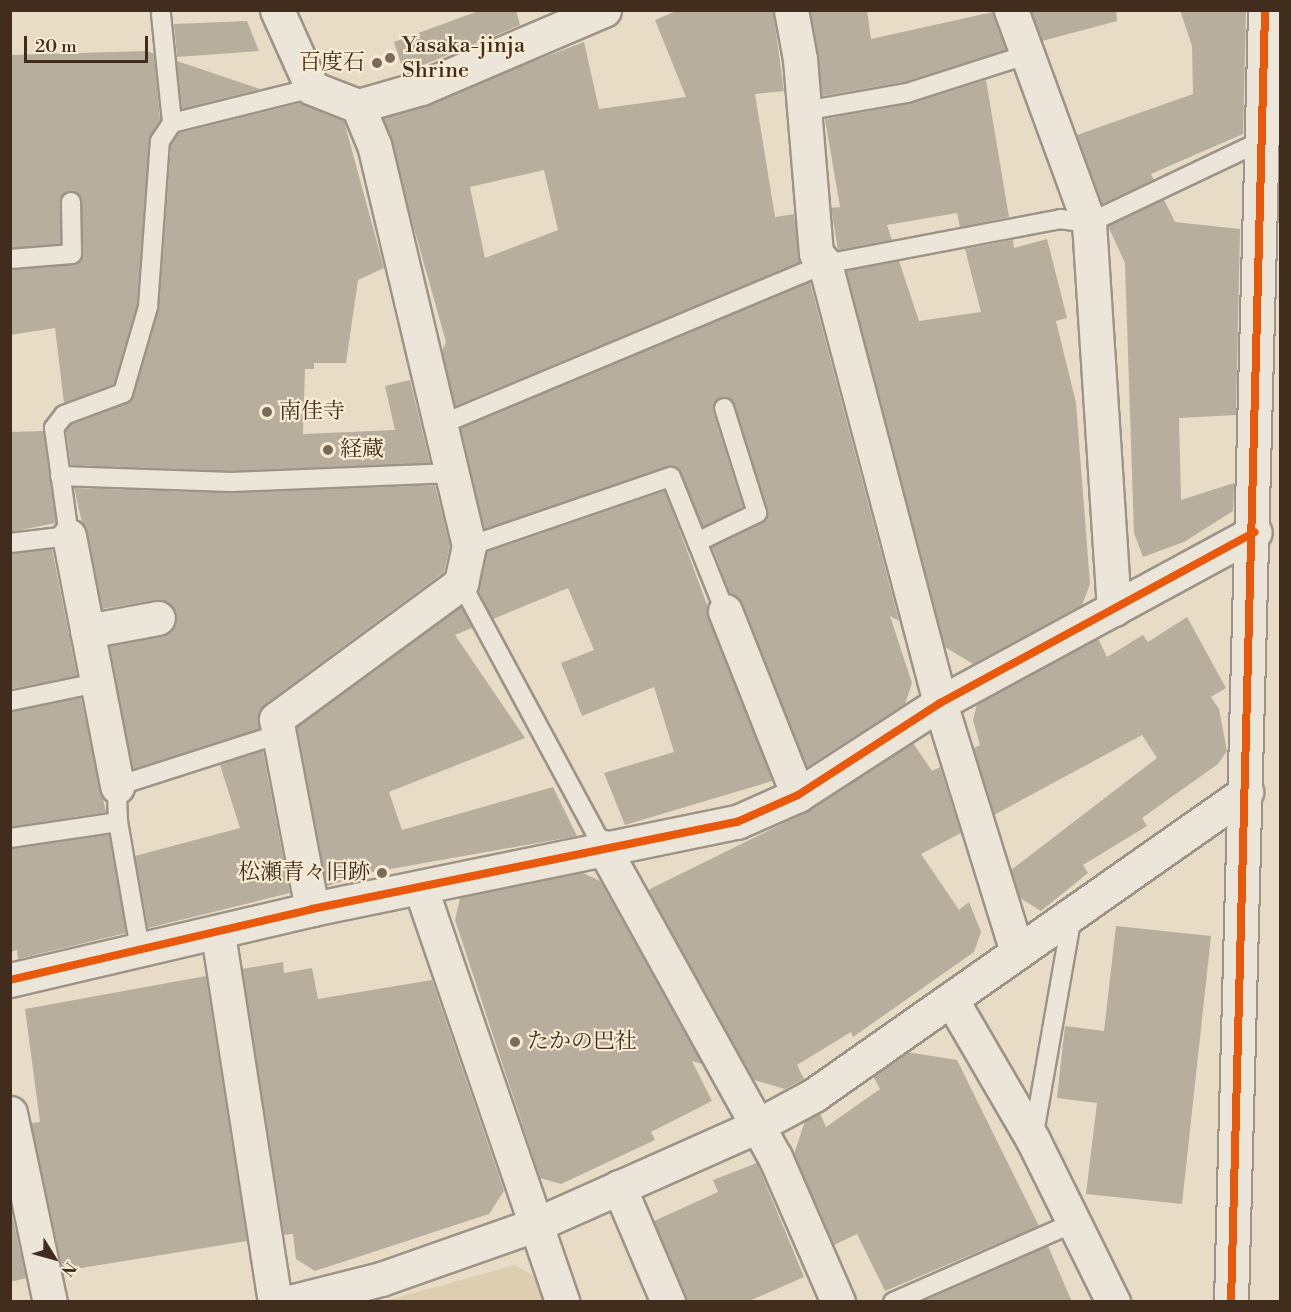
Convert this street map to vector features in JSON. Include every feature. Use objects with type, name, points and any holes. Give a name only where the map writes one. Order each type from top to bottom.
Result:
[{"type":"street","points":[[277,10],[312,88],[358,106],[421,88],[604,10]]},
{"type":"street","points":[[791,10],[804,111],[816,253],[825,264],[940,703],[1017,951]]},
{"type":"street","points":[[1011,10],[1089,223],[1114,609]]},
{"type":"street","points":[[1231,1302],[1255,532],[1265,10]]},
{"type":"street","points":[[312,909],[297,811],[276,735],[276,719],[461,583],[469,546],[442,424],[374,145],[358,106]]},
{"type":"street","points":[[10,980],[140,949],[218,934],[312,909],[421,889],[603,847],[737,822],[798,795],[940,703],[1255,532]]},
{"type":"street","points":[[69,536],[117,786]]},
{"type":"street","points":[[725,611],[798,795]]},
{"type":"street","points":[[87,631],[158,618]]},
{"type":"street","points":[[290,1302],[381,1279],[537,1224],[755,1127],[814,1095],[1246,792]]},
{"type":"street","points":[[603,847],[755,1127],[775,1157],[838,1302]]},
{"type":"street","points":[[421,889],[562,1302]]},
{"type":"street","points":[[218,934],[275,1302]]},
{"type":"street","points":[[951,999],[1033,1140],[1071,1224],[1113,1302]]},
{"type":"street","points":[[10,1113],[50,1302]]},
{"type":"street","points":[[619,1187],[668,1302]]},
{"type":"lane","points":[[10,543],[69,536],[54,428],[64,415],[123,393],[147,307],[160,141],[172,123],[161,14]]},
{"type":"lane","points":[[804,111],[907,93],[1026,56]]},
{"type":"lane","points":[[172,123],[312,88]]},
{"type":"lane","points":[[442,424],[825,264],[1060,219],[1089,223],[1262,141]]},
{"type":"lane","points":[[10,259],[72,254],[71,202]]},
{"type":"lane","points":[[697,542],[757,513],[724,408]]},
{"type":"lane","points":[[60,476],[231,482],[453,473]]},
{"type":"lane","points":[[469,546],[670,477],[725,611]]},
{"type":"lane","points":[[461,583],[603,847]]},
{"type":"lane","points":[[10,701],[97,683]]},
{"type":"lane","points":[[140,949],[118,822],[117,786],[276,735]]},
{"type":"lane","points":[[10,838],[118,822]]},
{"type":"lane","points":[[1033,1140],[1072,913]]},
{"type":"lane","points":[[893,1302],[1071,1224]]},
{"type":"shaded area","points":[[515,1265],[535,1277],[544,1301],[385,1301]]},
{"type":"building","points":[[481,10],[516,10],[520,25],[404,73],[394,42]]},
{"type":"building","points":[[678,10],[773,10],[784,91],[755,94],[775,217],[794,214],[800,262],[455,406],[442,351],[446,342],[383,118],[584,42],[599,109],[686,97],[655,20]],"holes":[[[544,170],[558,230],[485,258],[470,187]]]},
{"type":"building","points":[[810,10],[867,10],[871,39],[993,12],[1006,50],[904,82],[822,96]]},
{"type":"building","points":[[1031,10],[1116,10],[1117,21],[1042,41]]},
{"type":"building","points":[[1180,10],[1246,10],[1243,134],[1151,174],[1154,180],[1102,204],[1077,135],[1193,94],[1192,46]]},
{"type":"building","points":[[247,21],[259,51],[177,57],[174,24]]},
{"type":"building","points":[[147,51],[154,54],[160,120],[149,140],[137,305],[114,384],[64,403],[55,328],[10,335],[10,270],[79,263],[82,202],[71,191],[61,197],[61,244],[10,248],[10,55]]},
{"type":"building","points":[[177,61],[260,89],[182,109]]},
{"type":"building","points":[[986,80],[1009,217],[960,227],[957,213],[887,225],[892,240],[838,250],[831,208],[840,207],[825,119],[909,104]]},
{"type":"building","points":[[300,103],[344,121],[384,268],[358,280],[346,363],[314,363],[314,369],[305,369],[303,434],[395,430],[385,386],[410,380],[430,463],[231,471],[71,465],[66,431],[71,424],[134,396],[159,308],[171,145],[179,133]]},
{"type":"building","points":[[1164,200],[1175,222],[1240,229],[1236,415],[1179,418],[1181,500],[1234,483],[1233,511],[1184,542],[1143,557],[1134,533],[1125,263],[1108,226]]},
{"type":"building","points":[[1047,239],[1067,318],[1056,321],[1076,403],[1090,584],[1082,605],[973,664],[945,647],[846,271],[899,261],[919,321],[981,312],[965,249],[1013,240],[1014,248]]},
{"type":"building","points":[[810,282],[899,621],[890,616],[912,683],[905,704],[807,767],[742,604],[730,593],[712,547],[762,523],[768,514],[732,400],[720,398],[713,411],[743,507],[703,527],[681,473],[672,466],[484,529],[460,428]]},
{"type":"building","points":[[43,431],[56,523],[10,532],[10,432]]},
{"type":"building","points":[[435,485],[450,546],[444,572],[265,704],[259,729],[133,769],[109,646],[170,633],[176,614],[172,605],[155,600],[102,609],[74,488],[231,493]]},
{"type":"building","points":[[665,491],[772,781],[625,825],[604,773],[674,752],[654,687],[582,716],[561,663],[594,650],[568,588],[493,619],[478,590],[487,552]]},
{"type":"building","points":[[52,549],[77,676],[10,689],[10,554]]},
{"type":"building","points":[[461,606],[472,628],[455,635],[525,738],[389,792],[402,830],[553,787],[577,836],[373,872],[327,886],[297,727]]},
{"type":"building","points":[[1187,617],[1226,688],[1211,697],[1219,709],[1227,751],[1218,764],[1142,818],[1147,826],[1083,865],[1088,873],[1041,911],[1020,898],[1011,870],[1157,758],[1142,735],[994,815],[974,748],[980,745],[973,720],[977,704],[1098,638],[1107,657],[1143,635],[1148,642]]},
{"type":"building","points":[[81,698],[106,812],[10,827],[10,712]]},
{"type":"building","points":[[913,743],[932,771],[940,767],[961,833],[921,854],[959,910],[969,902],[981,932],[974,952],[853,1037],[851,1032],[797,1065],[804,1079],[785,1089],[754,1080],[648,890],[808,811]]},
{"type":"building","points":[[263,751],[290,893],[148,928],[135,856],[240,828],[220,765]]},
{"type":"building","points":[[109,835],[126,933],[18,959],[17,950],[10,952],[10,849]]},
{"type":"building","points":[[583,873],[600,881],[702,1064],[692,1061],[712,1101],[651,1132],[655,1140],[561,1184],[540,1178],[455,920],[460,898]]},
{"type":"building","points":[[1116,926],[1211,936],[1182,1204],[1086,1194],[1097,1103],[1057,1098],[1065,1026],[1104,1031]]},
{"type":"building","points":[[283,962],[284,973],[312,968],[318,999],[432,980],[504,1191],[489,1214],[315,1271],[296,1259],[293,1234],[284,1235],[242,969]]},
{"type":"building","points":[[206,976],[247,1241],[63,1271],[31,1123],[40,1122],[25,1009]]},
{"type":"building","points":[[907,1052],[957,1060],[1039,1226],[885,1291],[857,1234],[834,1245],[794,1154],[805,1121],[820,1113],[826,1127],[880,1089],[873,1076]]},
{"type":"building","points":[[757,1163],[804,1277],[747,1302],[686,1302],[654,1221],[718,1192],[713,1180]]},
{"type":"building","points":[[10,1206],[26,1278],[10,1282]]},
{"type":"building","points":[[1048,1246],[1072,1302],[922,1302]]},
{"type":"cycle path","points":[[1231,1302],[1265,10]]},
{"type":"cycle path","points":[[10,980],[312,909],[737,822],[798,795],[940,703],[1255,532]]},
{"type":"place","name":"Yasaka-jinja Shrine","points":[[390,58]]},
{"type":"place","name":"百度石","points":[[377,63]]},
{"type":"place","name":"南佳寺","points":[[267,412]]},
{"type":"place","name":"経蔵","points":[[328,450]]},
{"type":"place","name":"松瀬青々旧跡","points":[[382,873]]},
{"type":"place","name":"たかの巴社","points":[[515,1042]]}]
